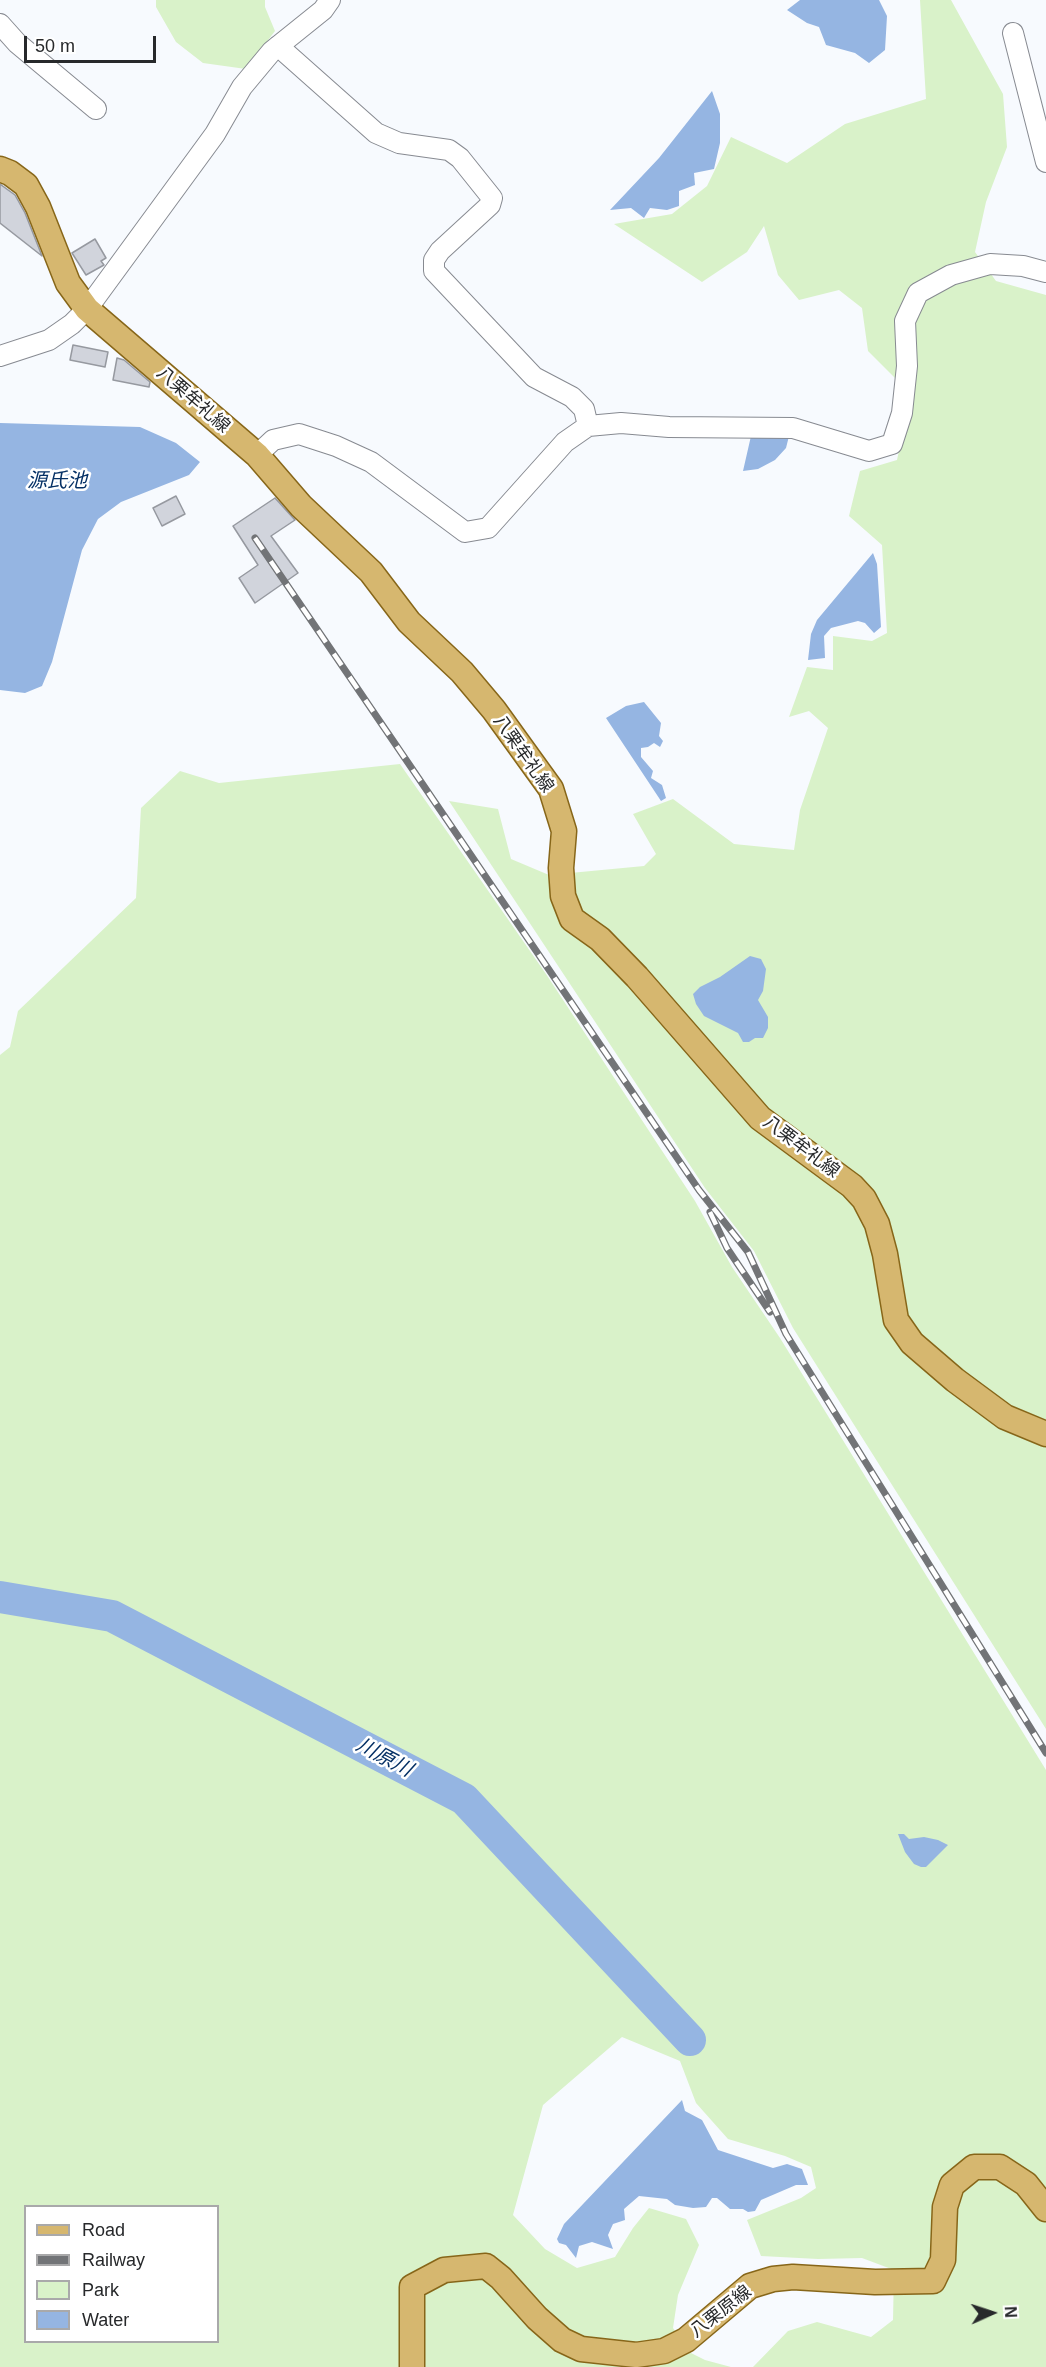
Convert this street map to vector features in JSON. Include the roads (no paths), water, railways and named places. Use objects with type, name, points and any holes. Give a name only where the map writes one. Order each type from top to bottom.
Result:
[{"type":"main road","name":"八栗牟礼線","points":[[0,169],[10,173],[26,185],[38,207],[68,283],[87,309],[257,455],[301,506],[371,572],[409,622],[462,672],[494,710],[551,789],[564,831],[561,868],[563,896],[572,919],[600,939],[637,977],[760,1118],[852,1186],[864,1199],[877,1224],[885,1254],[896,1320],[912,1343],[955,1380],[1005,1417],[1046,1434]]},
{"type":"main road","name":"八栗原線","points":[[412,2367],[412,2287],[444,2270],[486,2266],[501,2278],[537,2318],[562,2340],[582,2349],[636,2355],[664,2351],[686,2340],[750,2286],[773,2279],[793,2277],[875,2282],[933,2281],[943,2260],[945,2207],[952,2185],[974,2167],[1000,2167],[1026,2184],[1046,2209]]},
{"type":"street","points":[[0,356],[49,340],[72,324],[87,309],[215,134],[242,87],[278,46],[323,10],[330,0]]},
{"type":"street","points":[[0,24],[17,43],[96,109]]},
{"type":"street","points":[[1013,33],[1046,162]]},
{"type":"street","points":[[278,46],[376,133],[399,143],[449,150],[460,158],[492,198],[490,205],[440,251],[434,260],[434,271],[534,377],[572,397],[584,409],[588,426]]},
{"type":"street","points":[[257,455],[273,440],[299,434],[336,446],[371,462],[465,532],[488,528],[565,442],[588,426],[621,423],[669,428],[793,428],[869,451],[892,444],[902,413],[907,366],[905,321],[918,293],[951,275],[990,264],[1023,266],[1046,273]]},
{"type":"water","points":[[800,0],[879,0],[887,16],[885,50],[869,63],[855,53],[826,45],[819,27],[807,23],[787,10]]},
{"type":"water","points":[[712,91],[720,114],[720,143],[714,169],[694,173],[695,185],[679,191],[679,206],[667,210],[650,208],[644,218],[631,208],[610,210],[659,158]]},
{"type":"water","name":"源氏池","points":[[0,423],[140,427],[176,443],[200,462],[189,475],[121,502],[98,519],[82,550],[52,662],[42,686],[25,693],[0,690]]},
{"type":"water","points":[[751,436],[789,436],[786,448],[775,460],[758,469],[743,471]]},
{"type":"water","points":[[873,553],[877,564],[881,627],[874,633],[865,623],[858,621],[831,628],[824,636],[825,658],[808,660],[811,634],[817,620]]},
{"type":"water","points":[[644,702],[661,723],[659,736],[663,741],[660,747],[654,743],[641,748],[641,757],[653,771],[651,778],[662,785],[666,798],[661,801],[606,718],[626,706]]},
{"type":"water","points":[[750,956],[761,959],[766,969],[763,991],[758,1000],[768,1017],[768,1028],[763,1038],[743,1042],[738,1033],[704,1016],[693,994],[700,987],[720,977]]},
{"type":"water","points":[[898,1834],[904,1834],[909,1839],[924,1837],[938,1840],[948,1845],[926,1867],[921,1867],[914,1864],[905,1852]]},
{"type":"water","points":[[682,2100],[685,2111],[702,2120],[718,2150],[773,2168],[787,2164],[802,2169],[808,2185],[796,2185],[761,2200],[755,2211],[748,2212],[743,2209],[730,2209],[717,2198],[712,2198],[706,2207],[693,2208],[675,2205],[667,2199],[639,2196],[624,2209],[625,2220],[613,2224],[608,2235],[613,2249],[592,2242],[579,2246],[576,2258],[566,2245],[559,2243],[557,2239],[564,2224]]},
{"type":"waterway","name":"川原川","points":[[0,1597],[112,1616],[464,1799],[690,2040]]},
{"type":"railway","points":[[255,538],[699,1190],[748,1252],[786,1334],[1046,1753]]},
{"type":"railway","points":[[710,1212],[727,1248],[770,1312]]}]
